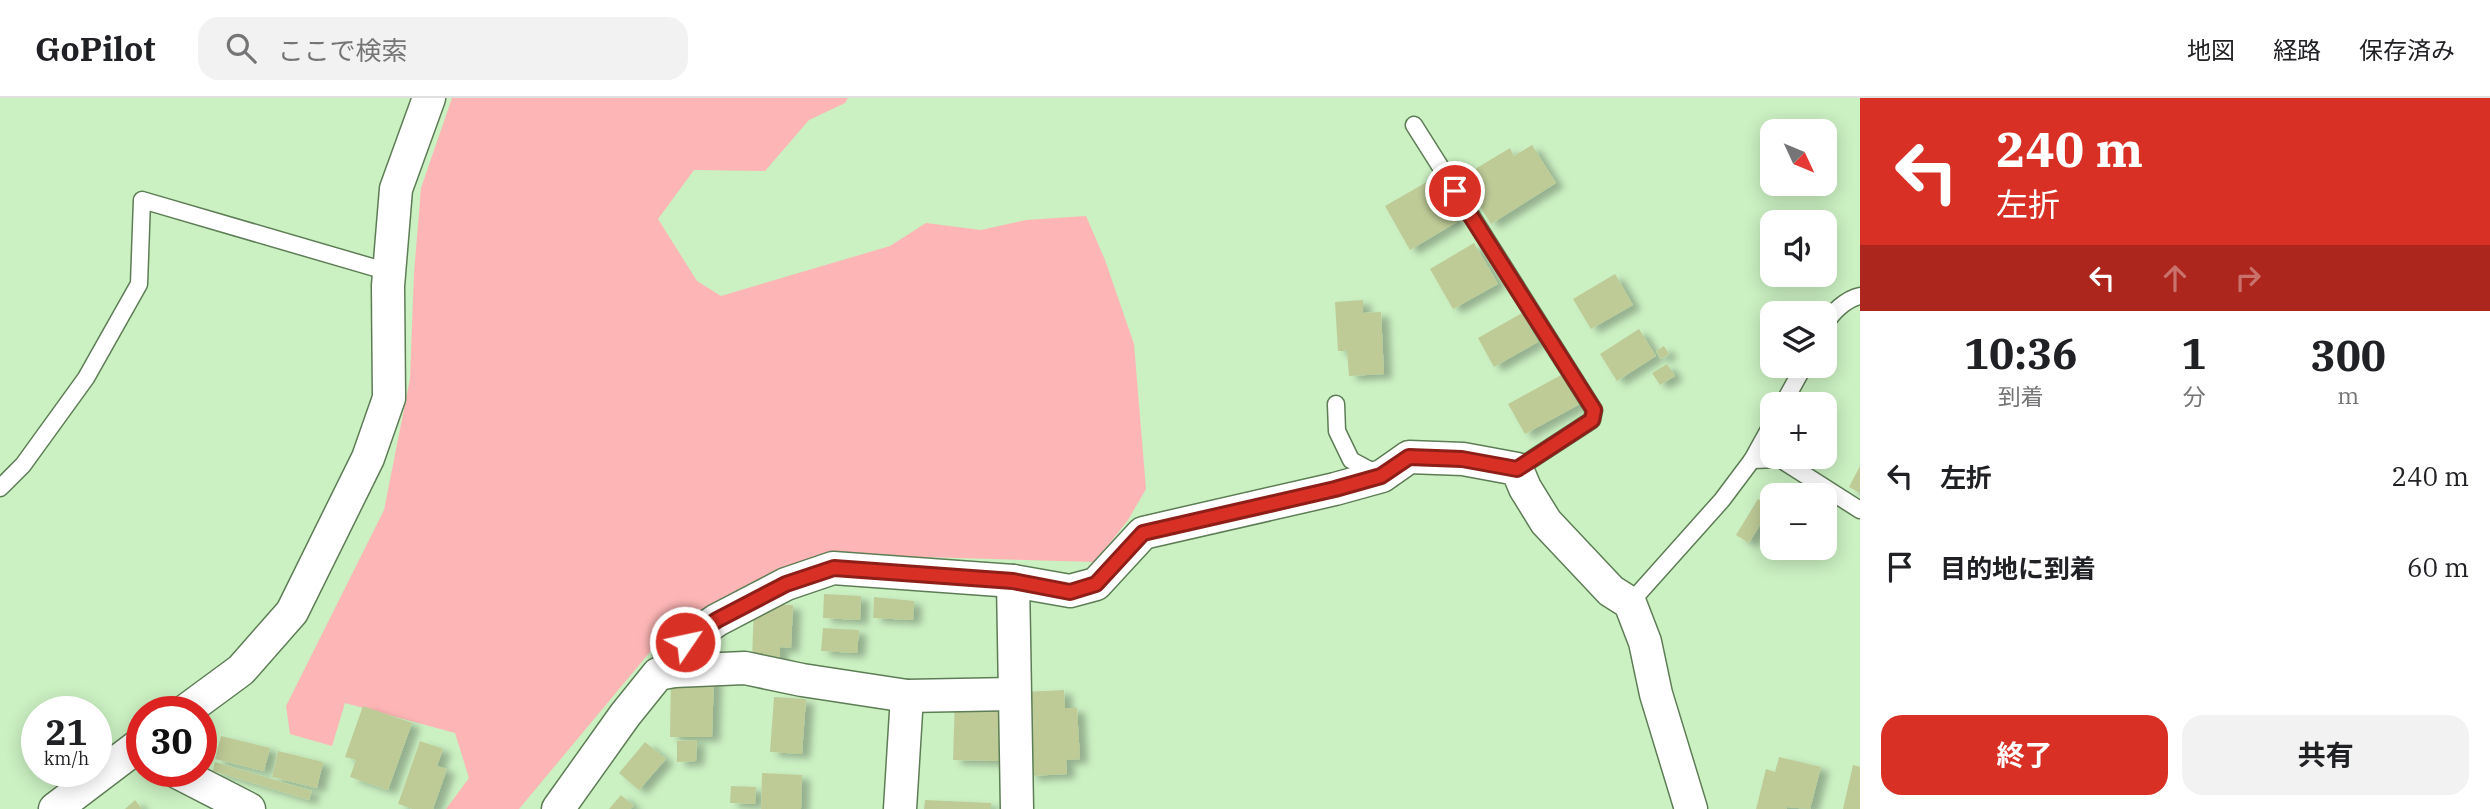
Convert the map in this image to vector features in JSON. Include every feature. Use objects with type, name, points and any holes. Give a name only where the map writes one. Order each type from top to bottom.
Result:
[{"type":"street","points":[[206,696],[241,670],[292,612],[368,458],[389,398],[389,272],[396,189],[429,98]]},
{"type":"street","points":[[674,671],[669,653],[717,620],[786,584],[834,568],[1013,581],[1070,592],[1096,584],[1143,533],[1381,476],[1409,457],[1462,459],[1517,469],[1525,488],[1546,522],[1611,591],[1630,603],[1645,642],[1656,694],[1691,809]]},
{"type":"street","points":[[1013,581],[1017,809]]},
{"type":"street","points":[[558,809],[625,715],[658,674],[745,668],[802,680],[907,696],[1013,694]]},
{"type":"street","points":[[900,809],[907,696]]},
{"type":"street","points":[[55,809],[126,758]]},
{"type":"street","points":[[206,787],[249,809]]},
{"type":"lane","points":[[1414,125],[1594,410],[1592,420],[1517,469]]},
{"type":"lane","points":[[0,488],[23,465],[86,378],[139,284],[142,200],[389,272]]},
{"type":"lane","points":[[1837,309],[1855,296],[1860,296]]},
{"type":"lane","points":[[1336,404],[1337,431],[1351,460],[1381,476]]},
{"type":"lane","points":[[1630,603],[1722,500],[1760,446]]},
{"type":"lane","points":[[1752,460],[1780,459],[1860,510]]},
{"type":"shaded area","points":[[452,98],[848,98],[845,103],[809,120],[765,171],[694,170],[658,219],[697,281],[721,296],[890,246],[926,223],[981,230],[1026,220],[1086,216],[1105,260],[1134,344],[1146,489],[1128,520],[1095,562],[822,554],[655,646],[519,809],[446,809],[469,778],[455,733],[345,703],[332,746],[290,734],[286,706],[384,510],[410,379],[414,273],[421,188]]},
{"type":"building","points":[[1532,145],[1556,183],[1491,224],[1462,177],[1510,148],[1514,156]]},
{"type":"building","points":[[1432,179],[1457,222],[1410,250],[1385,206]]},
{"type":"building","points":[[1474,243],[1498,284],[1453,309],[1430,269]]},
{"type":"building","points":[[1615,274],[1633,305],[1591,329],[1573,299]]},
{"type":"building","points":[[1363,300],[1363,313],[1381,312],[1384,374],[1349,376],[1347,351],[1338,351],[1335,302]]},
{"type":"building","points":[[1522,313],[1538,342],[1494,367],[1478,338]]},
{"type":"building","points":[[1639,329],[1656,356],[1617,381],[1600,354]]},
{"type":"building","points":[[1664,346],[1669,354],[1661,359],[1656,351]]},
{"type":"building","points":[[1667,364],[1675,376],[1660,385],[1652,373]]},
{"type":"building","points":[[1563,374],[1580,404],[1525,434],[1508,404]]},
{"type":"building","points":[[1860,466],[1860,493],[1849,487]]},
{"type":"building","points":[[1758,499],[1760,500],[1760,525],[1749,543],[1736,535]]},
{"type":"building","points":[[824,594],[861,596],[860,620],[823,618]]},
{"type":"building","points":[[874,597],[914,601],[913,620],[873,618]]},
{"type":"building","points":[[754,604],[793,605],[791,648],[780,647],[780,661],[752,660]]},
{"type":"building","points":[[823,628],[859,630],[857,653],[821,651]]},
{"type":"building","points":[[671,675],[714,676],[712,737],[670,737]]},
{"type":"building","points":[[1064,690],[1065,708],[1077,708],[1080,759],[1066,760],[1067,774],[1029,776],[1025,692]]},
{"type":"building","points":[[774,697],[806,699],[802,754],[770,752]]},
{"type":"building","points":[[955,697],[1000,698],[999,761],[953,760]]},
{"type":"building","points":[[363,706],[412,723],[388,790],[350,777],[356,760],[345,757]]},
{"type":"building","points":[[221,736],[270,748],[264,771],[217,759]]},
{"type":"building","points":[[697,740],[696,761],[677,762],[677,741]]},
{"type":"building","points":[[420,741],[443,749],[437,766],[447,769],[433,809],[413,809],[398,804]]},
{"type":"building","points":[[645,742],[666,759],[639,790],[619,773]]},
{"type":"building","points":[[278,751],[323,762],[317,788],[272,777]]},
{"type":"building","points":[[1779,757],[1821,767],[1810,809],[1756,809],[1766,769],[1775,772]]},
{"type":"building","points":[[217,763],[312,791],[309,800],[217,772]]},
{"type":"building","points":[[1853,765],[1860,767],[1860,809],[1843,809]]},
{"type":"building","points":[[762,773],[802,775],[801,809],[761,809]]},
{"type":"building","points":[[731,786],[756,787],[755,804],[730,803]]},
{"type":"building","points":[[621,795],[634,806],[630,809],[609,809]]},
{"type":"building","points":[[135,800],[142,809],[125,809]]},
{"type":"building","points":[[925,800],[991,803],[991,809],[924,809]]},
{"type":"route","points":[[685,642],[717,620],[786,584],[834,568],[1013,581],[1070,592],[1096,584],[1143,533],[1381,476],[1409,457],[1462,459],[1517,469],[1592,420],[1594,410],[1455,191]]}]
